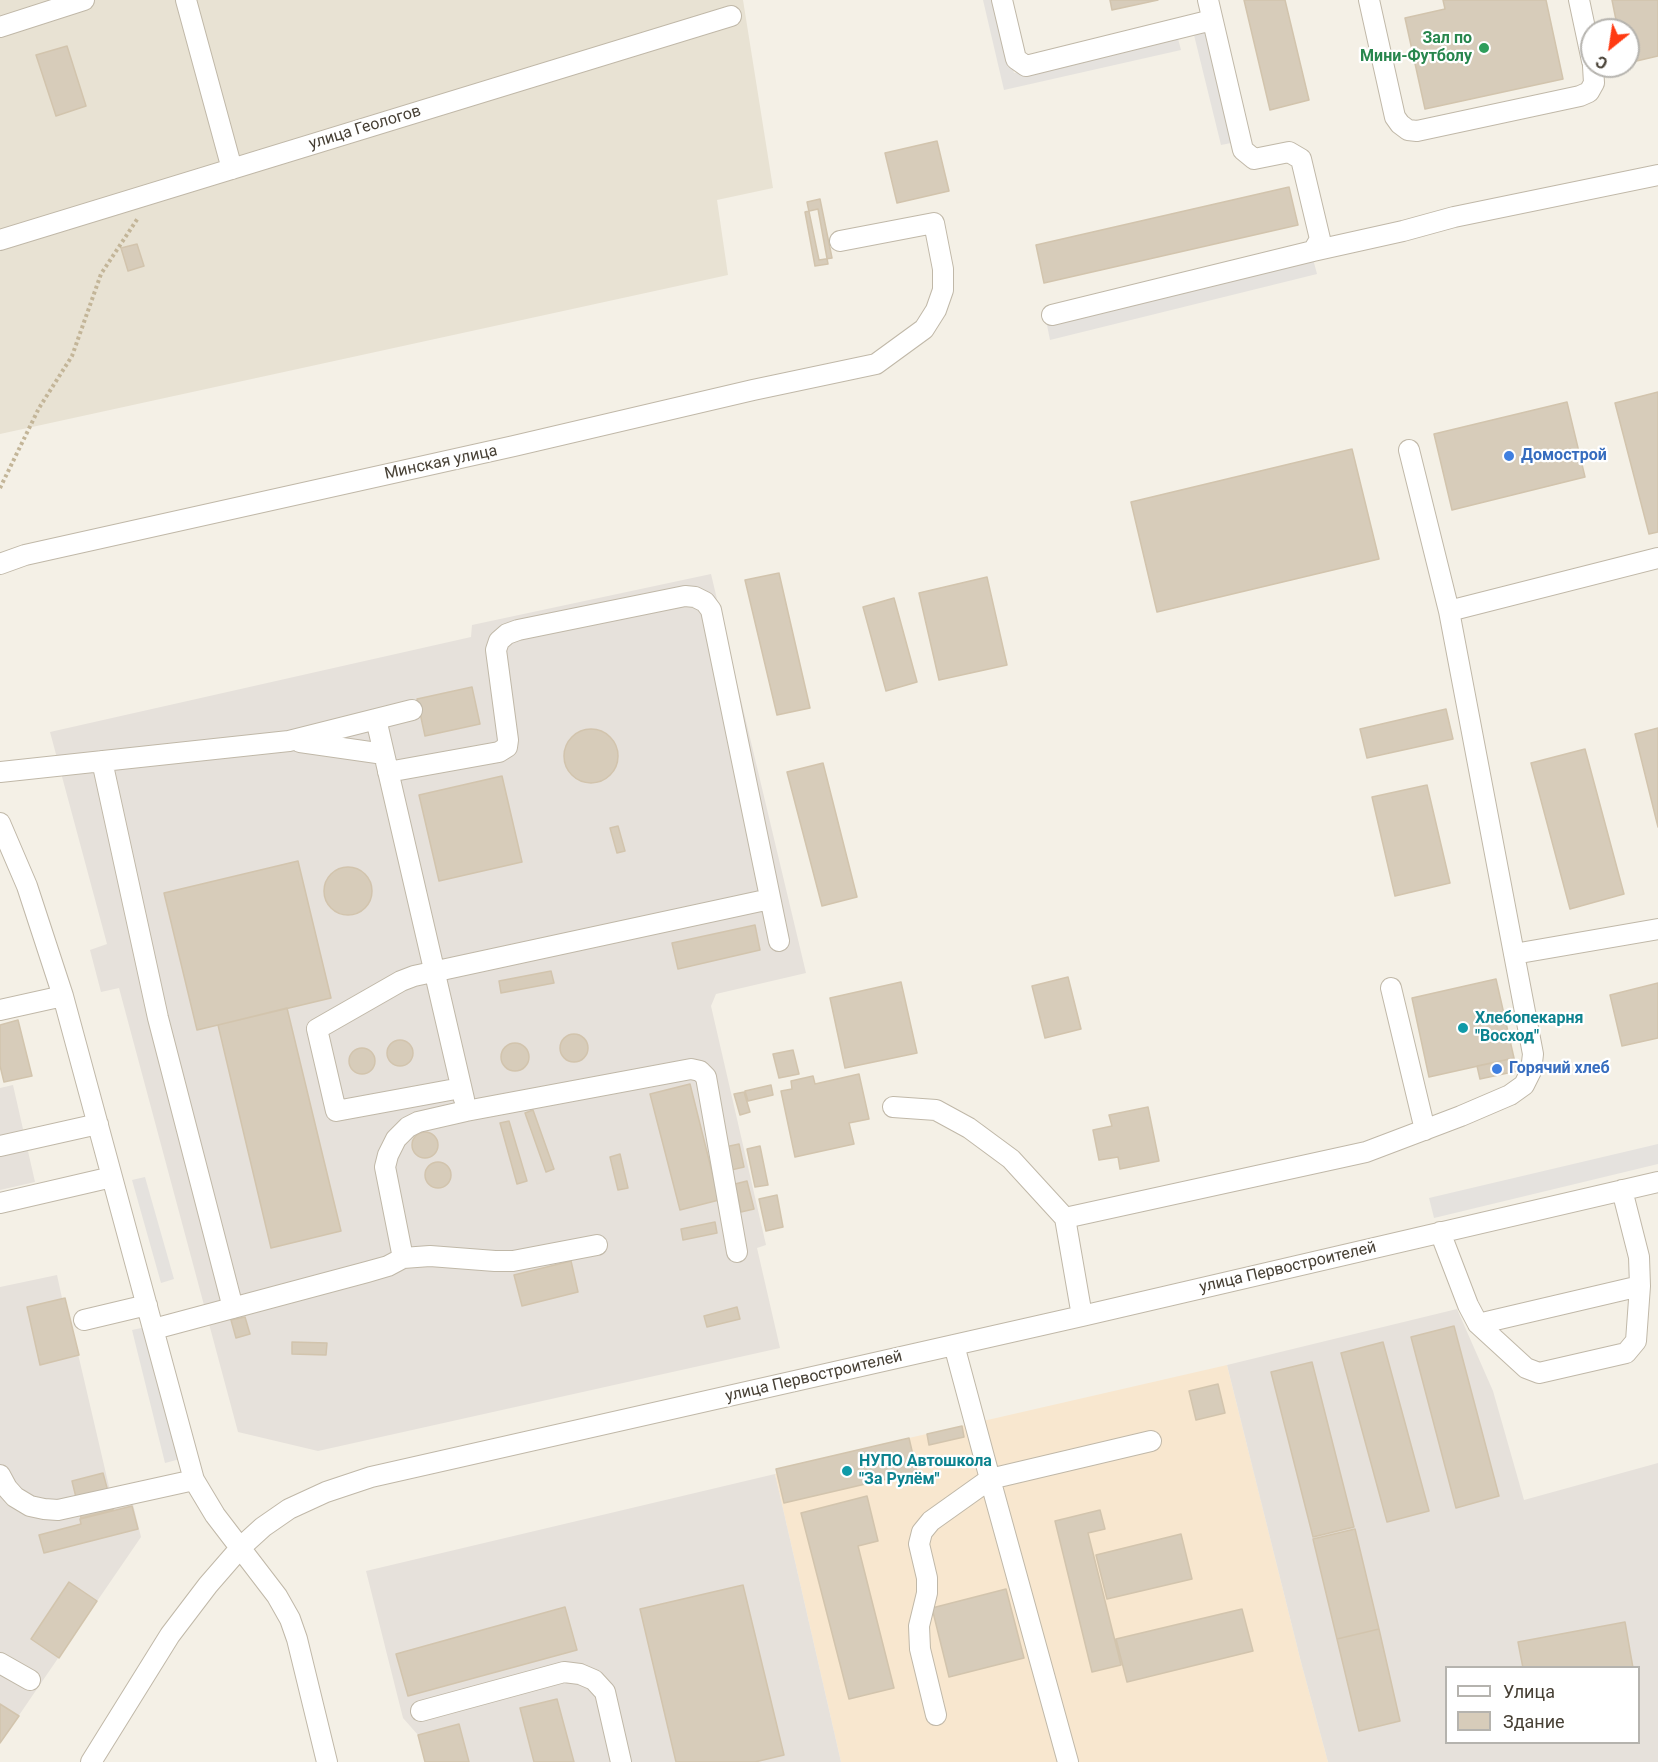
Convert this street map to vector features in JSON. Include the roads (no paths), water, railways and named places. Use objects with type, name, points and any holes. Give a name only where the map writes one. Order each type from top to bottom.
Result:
[{"type":"street","points":[[0,27],[84,0]]},
{"type":"street","points":[[186,0],[232,169]]},
{"type":"street","points":[[1002,0],[1016,59],[1026,66],[1212,20]]},
{"type":"street","points":[[1208,0],[1242,150],[1254,159],[1289,152],[1300,159],[1320,239],[1313,251]]},
{"type":"street","points":[[1369,0],[1395,117],[1408,130],[1580,96],[1589,92],[1594,83],[1594,78]]},
{"type":"street","points":[[1579,0],[1583,18]]},
{"type":"street","name":"улица Геологов","points":[[0,240],[731,16]]},
{"type":"street","points":[[1052,315],[1454,217],[1658,175]]},
{"type":"street","name":"Минская улица","points":[[3,562],[25,555],[876,364],[924,329],[936,310],[943,290],[943,269],[934,223],[840,241]]},
{"type":"street","points":[[1065,1218],[1366,1152],[1510,1095],[1524,1085],[1531,1071],[1533,1054],[1449,611],[1409,450]]},
{"type":"street","points":[[1449,611],[1658,558]]},
{"type":"street","points":[[289,741],[386,763],[499,752],[507,747],[508,740],[496,650],[499,641],[507,634],[674,598],[695,597],[705,602],[711,610],[779,941]]},
{"type":"street","points":[[0,772],[289,741],[412,710]]},
{"type":"street","points":[[376,719],[466,1111]]},
{"type":"street","points":[[102,761],[158,1018],[233,1308]]},
{"type":"street","points":[[1,827],[27,886],[63,996],[194,1480],[210,1507],[277,1596],[290,1619],[327,1762]]},
{"type":"street","points":[[461,1088],[336,1111],[317,1029],[401,981],[770,900]]},
{"type":"street","points":[[1514,954],[1658,928]]},
{"type":"street","points":[[1391,988],[1425,1130]]},
{"type":"street","points":[[0,1010],[63,996]]},
{"type":"street","points":[[403,1258],[385,1167],[396,1139],[408,1127],[418,1122],[466,1111],[691,1069],[700,1071],[706,1077],[737,1252]]},
{"type":"street","points":[[426,1094],[431,1119]]},
{"type":"street","points":[[893,1107],[936,1110],[969,1128],[1011,1159],[1065,1218],[1082,1316]]},
{"type":"street","points":[[0,1146],[98,1124]]},
{"type":"street","points":[[0,1203],[112,1178]]},
{"type":"street","name":"улица Первостроителей","points":[[91,1762],[170,1635],[207,1585],[241,1547],[263,1527],[289,1509],[326,1492],[371,1478],[1658,1182]]},
{"type":"street","points":[[1440,1232],[1467,1305],[1478,1324],[1526,1368],[1539,1373],[1615,1356],[1626,1353],[1636,1341],[1640,1286],[1640,1257],[1622,1190]]},
{"type":"street","points":[[154,1329],[367,1272],[388,1266],[403,1258],[430,1256],[513,1261],[597,1245]]},
{"type":"street","points":[[1478,1324],[1640,1286]]},
{"type":"street","points":[[84,1320],[147,1305]]},
{"type":"street","points":[[954,1345],[1068,1762]]},
{"type":"street","points":[[936,1715],[920,1649],[919,1626],[927,1593],[927,1578],[919,1544],[922,1532],[931,1521],[990,1479],[1151,1441]]},
{"type":"street","points":[[0,1475],[15,1497],[30,1506],[58,1510],[194,1480]]},
{"type":"street","points":[[0,1663],[30,1680]]},
{"type":"street","points":[[421,1711],[564,1672],[580,1674],[594,1680],[605,1692],[621,1762]]},
{"type":"place","name":"Зал по Мини-Футболу","points":[[1484,48]]},
{"type":"place","name":"Домострой","points":[[1509,456]]},
{"type":"place","name":"Хлебопекарня \"Восход\"","points":[[1463,1028]]},
{"type":"place","name":"Горячий хлеб","points":[[1497,1069]]},
{"type":"place","name":"НУПО Автошкола \"За Рулём\"","points":[[847,1471]]}]
